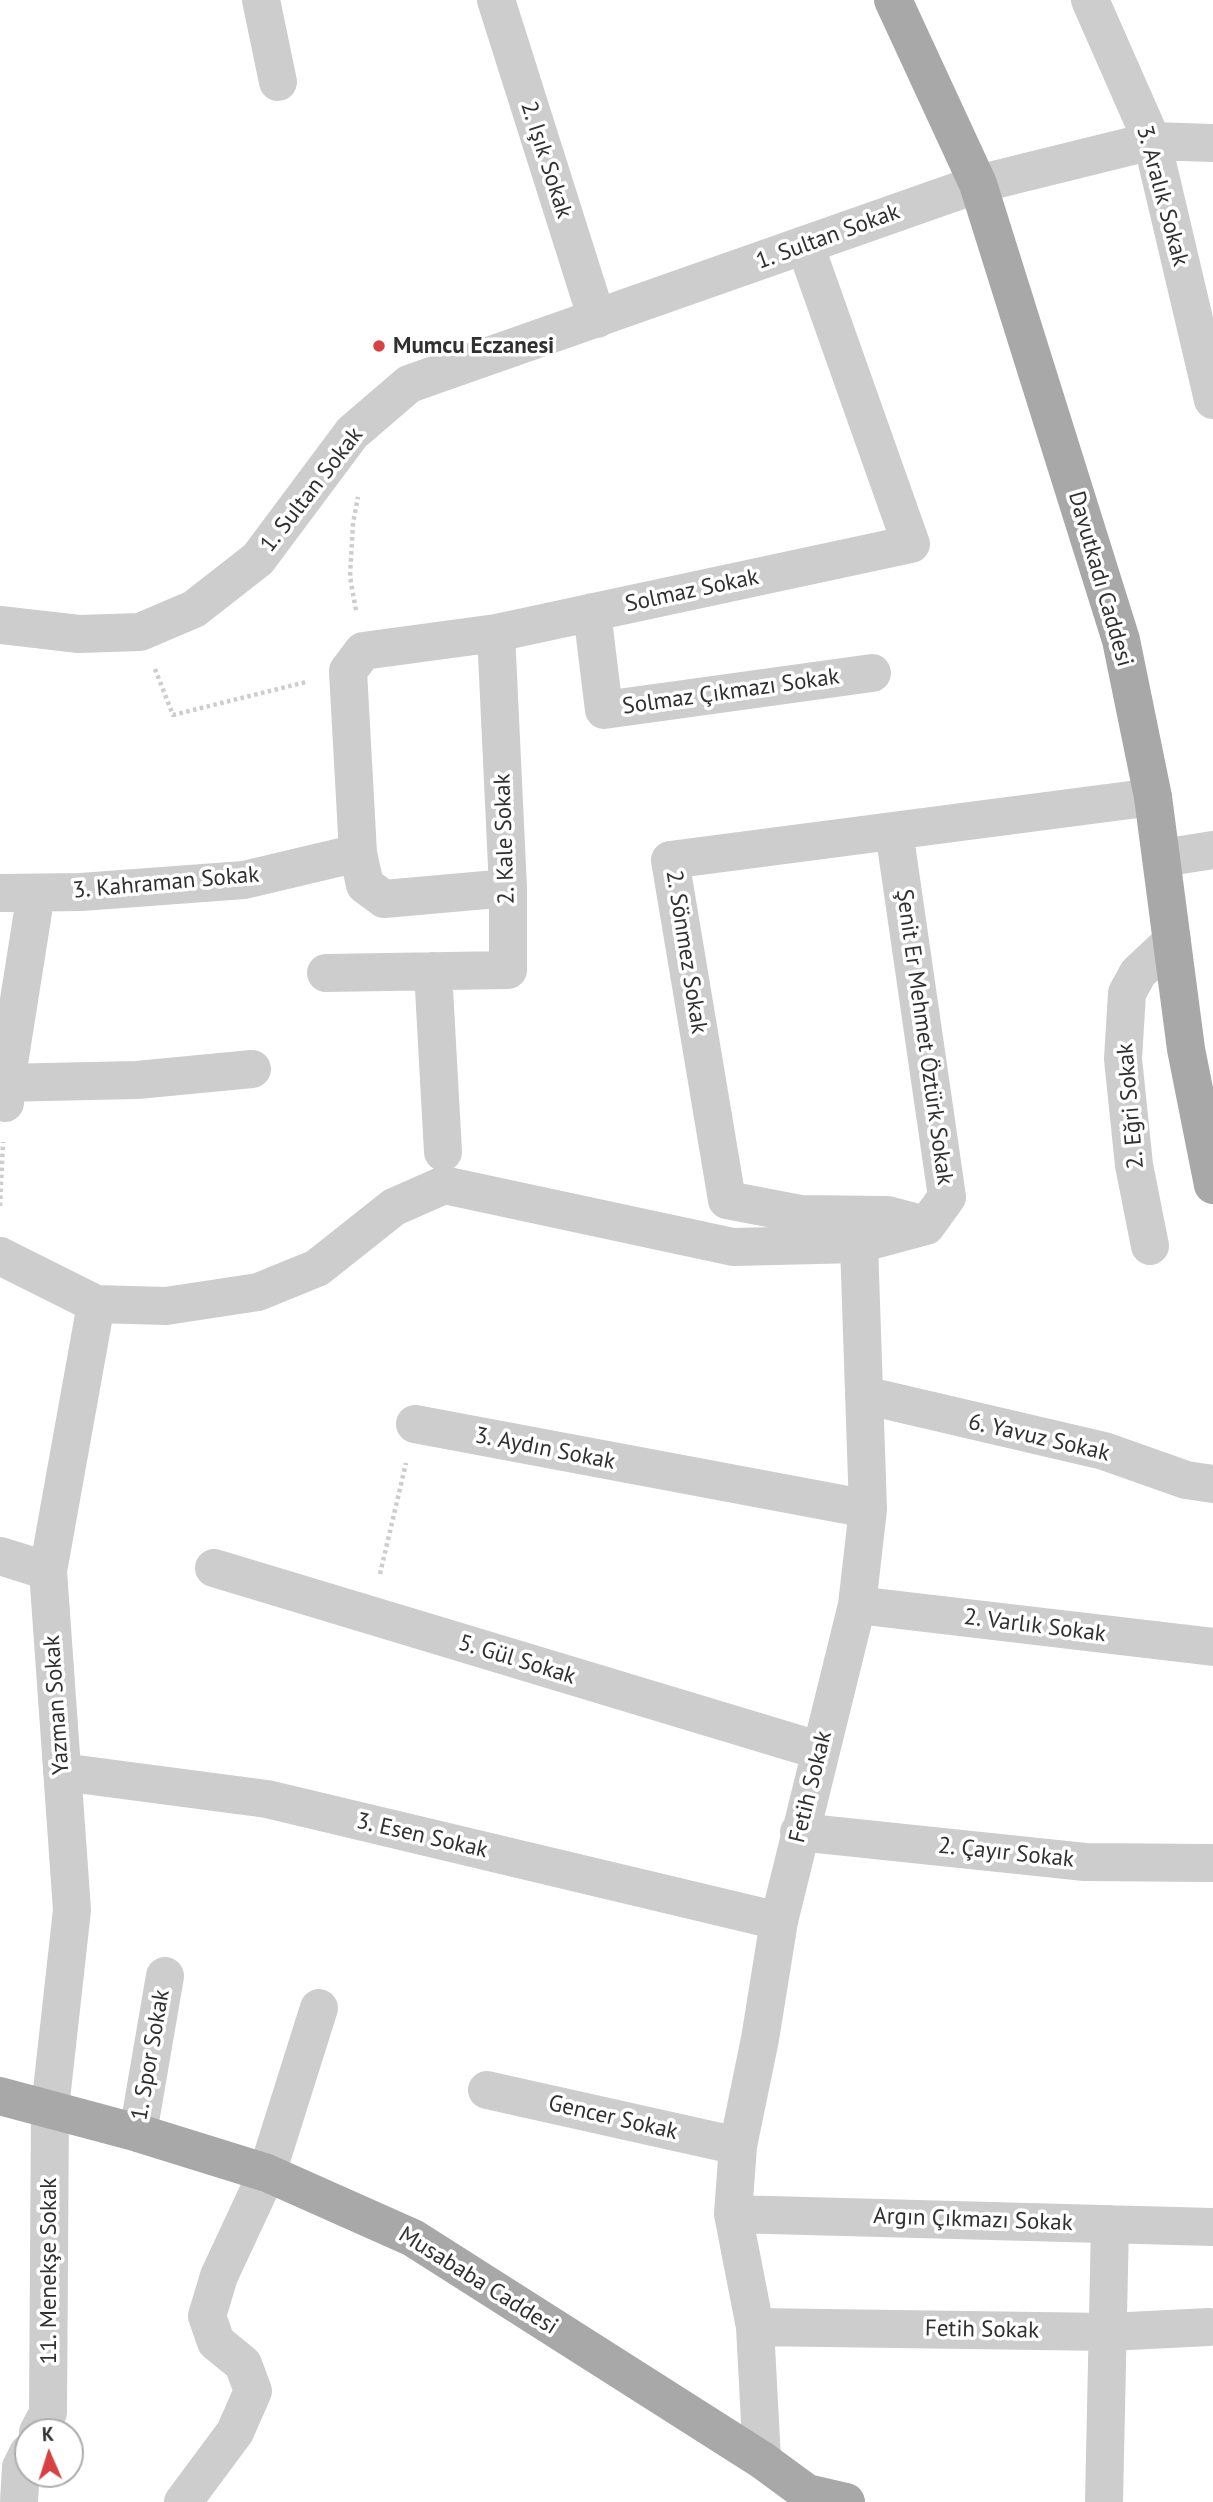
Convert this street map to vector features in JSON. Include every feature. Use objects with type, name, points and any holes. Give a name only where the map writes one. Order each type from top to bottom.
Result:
[{"type":"main road","name":"Davutkadı Caddesi","points":[[893,0],[978,184],[1121,640],[1153,797],[1186,1049],[1213,1185]]},
{"type":"main road","name":"Musababa Caddesi","points":[[0,2096],[138,2133],[267,2173],[413,2238],[762,2460],[803,2497],[846,2502]]},
{"type":"street","points":[[261,0],[278,82]]},
{"type":"street","name":"2. Işık Sokak","points":[[496,0],[597,319]]},
{"type":"street","name":"3. Aralık Sokak","points":[[1090,0],[1152,141],[1213,400]]},
{"type":"street","name":"1. Sultan Sokak","points":[[0,625],[79,634],[140,632],[194,609],[258,559],[352,433],[409,384],[978,184],[1152,141],[1213,143]]},
{"type":"street","name":"Solmaz Sokak","points":[[356,661],[911,544],[805,245]]},
{"type":"street","name":"Solmaz Çıkmazı Sokak","points":[[592,612],[604,710],[872,673]]},
{"type":"street","name":"2. Kale Sokak","points":[[326,972],[508,970],[508,888],[496,633]]},
{"type":"street","points":[[356,661],[358,853],[365,885],[384,899],[508,888]]},
{"type":"street","name":"2. Sönmez Sokak","points":[[926,1226],[887,1215],[800,1214],[727,1200],[670,860],[1153,797]]},
{"type":"street","name":"Şenit Er Mehmet Öztürk Sokak","points":[[894,831],[947,1197],[926,1226]]},
{"type":"street","points":[[1162,858],[1213,850]]},
{"type":"street","name":"3. Kahraman Sokak","points":[[18,893],[80,892],[244,880],[358,853]]},
{"type":"street","points":[[18,893],[4,1089],[252,1069]]},
{"type":"street","name":"2. Eğri Sokak","points":[[1150,1246],[1135,1165],[1123,1059],[1127,993],[1138,973],[1172,941]]},
{"type":"street","points":[[433,971],[443,1152]]},
{"type":"street","points":[[0,1256],[96,1304],[166,1306],[258,1293],[317,1268],[394,1207],[444,1185],[733,1247],[859,1244],[926,1226]]},
{"type":"street","name":"Fetih Sokak","points":[[762,2460],[755,2327],[733,2214],[738,2146],[779,1921],[857,1605],[868,1509],[859,1244]]},
{"type":"street","name":"Yazman Sokak","points":[[50,2108],[72,1910],[48,1570],[96,1304]]},
{"type":"street","name":"6. Yavuz Sokak","points":[[864,1395],[1104,1451],[1185,1480],[1213,1484]]},
{"type":"street","name":"3. Aydın Sokak","points":[[415,1424],[868,1509]]},
{"type":"street","points":[[0,1556],[48,1570]]},
{"type":"street","name":"5. Gül Sokak","points":[[214,1568],[821,1751]]},
{"type":"street","name":"2. Varlık Sokak","points":[[857,1605],[1213,1647]]},
{"type":"street","name":"3. Esen Sokak","points":[[62,1772],[267,1799],[779,1921]]},
{"type":"street","name":"2. Çayır Sokak","points":[[799,1832],[1085,1862],[1213,1863]]},
{"type":"street","name":"1. Spor Sokak","points":[[138,2133],[165,1976]]},
{"type":"street","points":[[183,2502],[235,2432],[253,2391],[243,2364],[216,2343],[208,2316],[219,2276],[267,2173],[319,2008]]},
{"type":"street","name":"Gencer Sokak","points":[[487,2090],[738,2146]]},
{"type":"street","name":"11. Menekşe Sokak","points":[[45,2418],[48,2413],[50,2108]]},
{"type":"street","name":"Argın Çıkmazı Sokak","points":[[733,2214],[1213,2227]]},
{"type":"street","points":[[1104,2502],[1110,2224]]},
{"type":"street","name":"Fetih Sokak","points":[[755,2327],[1108,2332],[1209,2328]]},
{"type":"path","points":[[140,632],[173,715],[356,661],[350,577],[353,523],[358,496]]},
{"type":"path","points":[[0,1206],[4,1089]]},
{"type":"path","points":[[370,1615],[415,1424]]},
{"type":"place","name":"Mumcu Eczanesi","points":[[379,346]]}]
